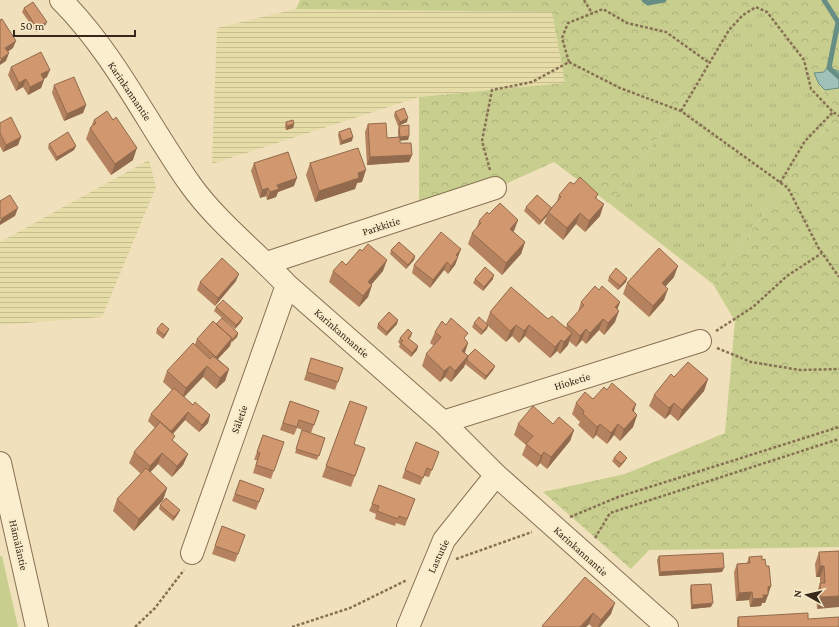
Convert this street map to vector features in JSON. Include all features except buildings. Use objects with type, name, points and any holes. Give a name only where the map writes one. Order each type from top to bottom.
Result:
[{"type":"street","name":"Karinkannantie","points":[[60,0],[79,19],[130,90],[198,195],[211,211],[287,285],[443,422],[496,475],[584,555],[667,627]]},
{"type":"street","name":"Parkkitie","points":[[267,264],[495,188]]},
{"type":"street","name":"Säletie","points":[[192,553],[287,285]]},
{"type":"street","name":"Hioketie","points":[[443,422],[700,341]]},
{"type":"street","name":"Hämäläntie","points":[[0,463],[38,627]]},
{"type":"street","name":"Lastutie","points":[[408,627],[444,540],[496,475]]},
{"type":"path","points":[[584,0],[592,13]]},
{"type":"path","points":[[681,110],[708,62],[729,30],[743,15],[756,7],[767,12],[804,60],[811,89],[833,112],[839,116]]},
{"type":"path","points":[[708,62],[666,32],[627,23],[603,9],[568,22],[562,38],[569,62],[620,88],[681,110],[788,188],[822,253],[839,277]]},
{"type":"path","points":[[495,188],[482,140],[492,90],[532,82],[569,62]]},
{"type":"path","points":[[780,183],[805,141],[833,112]]},
{"type":"path","points":[[700,341],[753,307],[787,276],[822,253]]},
{"type":"path","points":[[700,341],[751,362],[800,370],[839,369]]},
{"type":"path","points":[[292,627],[350,608],[433,568],[551,525],[618,497],[839,427]]},
{"type":"path","points":[[584,555],[610,513],[839,439]]},
{"type":"path","points":[[136,627],[155,608],[182,574],[192,553]]},
{"type":"shaded area","points":[[296,9],[552,12],[565,83],[419,97],[212,164],[217,28]]},
{"type":"shaded area","points":[[149,160],[156,187],[102,317],[0,325],[0,242]]},
{"type":"green space","points":[[300,0],[839,0],[839,547],[649,550],[631,569],[543,492],[625,474],[725,433],[735,321],[713,284],[838,111],[755,1],[610,204],[554,162],[419,223],[419,97],[565,83],[552,12],[296,9]]},
{"type":"green space","points":[[755,1],[838,111],[713,284],[610,204]]},
{"type":"green space","points":[[0,556],[2,556],[18,627],[0,627]]},
{"type":"water","points":[[831,61],[832,69],[839,71],[839,88],[825,90],[819,84],[814,73],[824,72]]},
{"type":"waterway","points":[[644,0],[648,3],[664,0]]},
{"type":"waterway","points":[[824,0],[838,22],[829,68],[839,77]]}]
